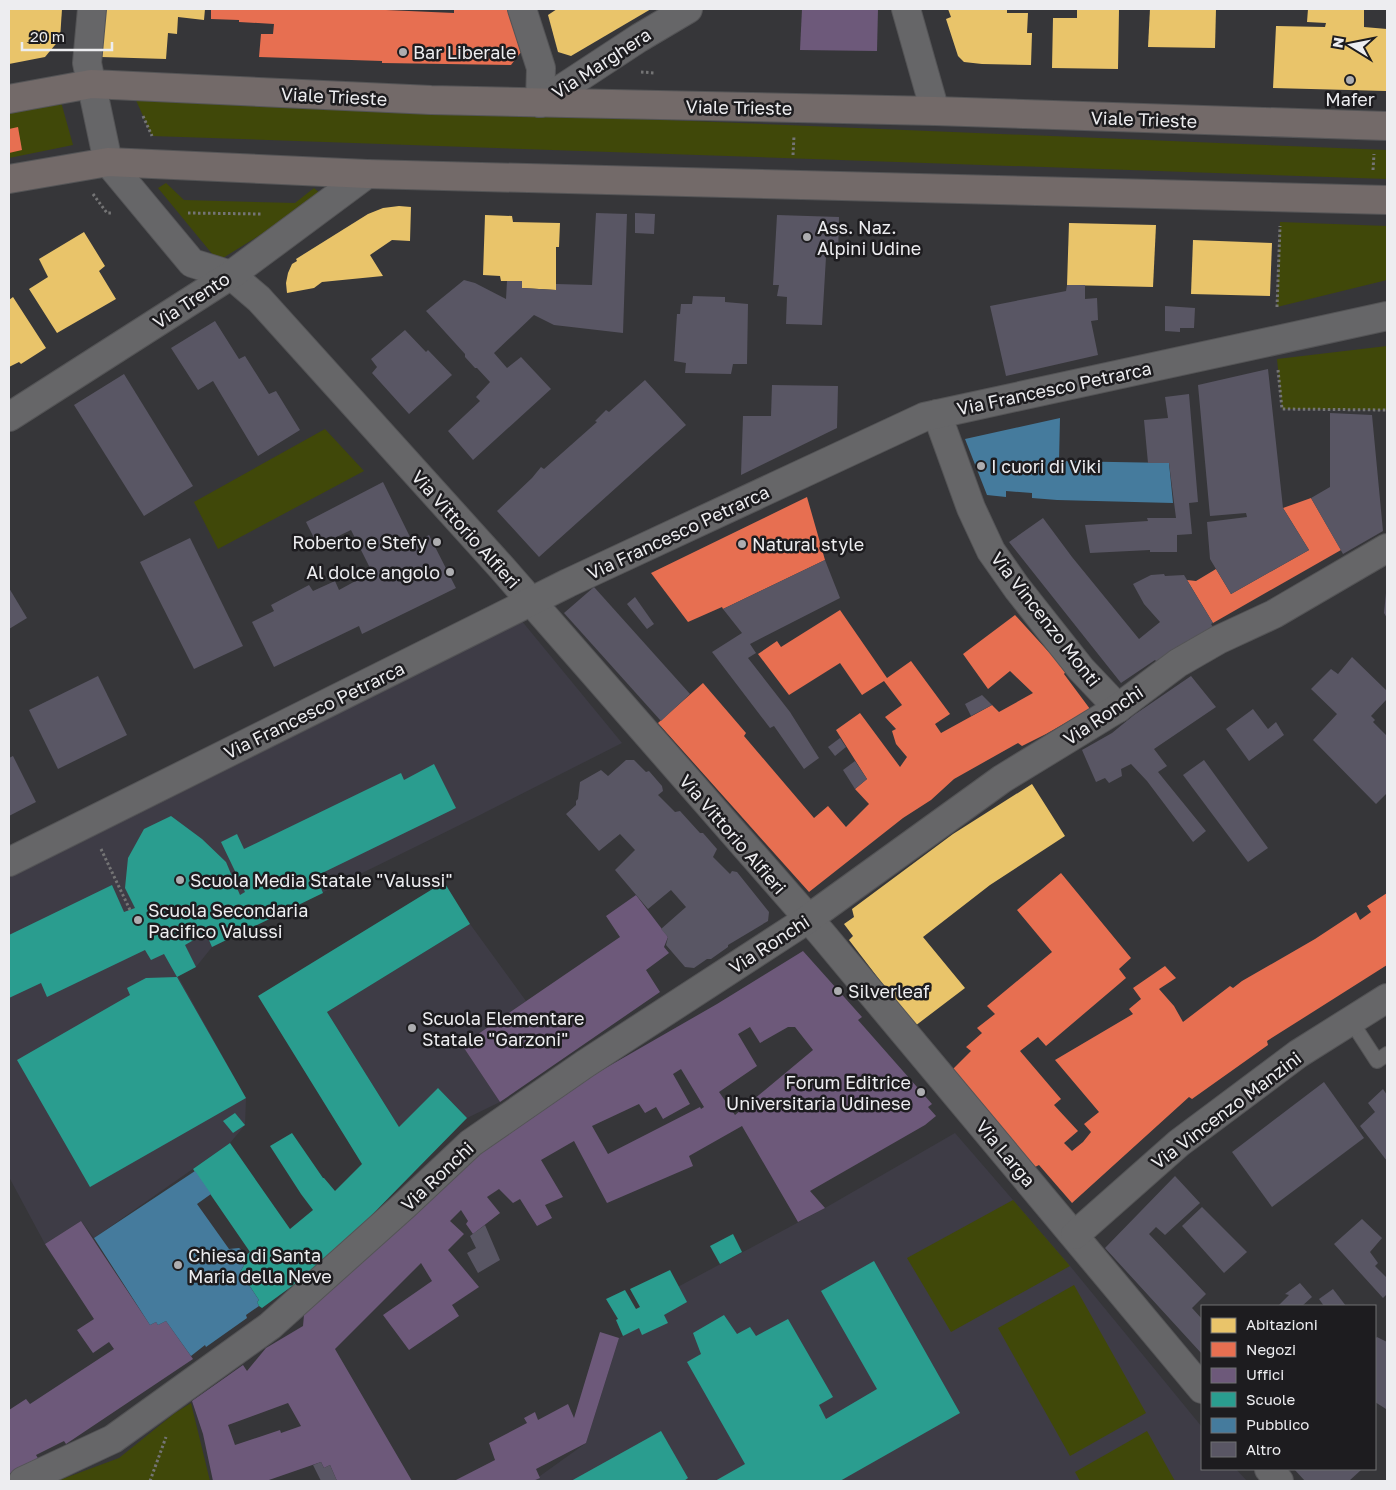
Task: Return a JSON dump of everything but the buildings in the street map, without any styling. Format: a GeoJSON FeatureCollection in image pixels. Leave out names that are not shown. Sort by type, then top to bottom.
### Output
{"type":"FeatureCollection","features":[{"type":"Feature","properties":{"kind":"main road","name":"Viale Trieste"},"geometry":{"type":"LineString","coordinates":[[9,99],[92,84],[421,100],[934,112],[1381,138]]}},
{"type":"Feature","properties":{"kind":"main road"},"geometry":{"type":"LineString","coordinates":[[9,179],[108,162],[368,174],[1380,189]]}},
{"type":"Feature","properties":{"kind":"street"},"geometry":{"type":"LineString","coordinates":[[92,9],[87,62],[108,162]]}},
{"type":"Feature","properties":{"kind":"street"},"geometry":{"type":"LineString","coordinates":[[522,9],[541,68],[540,102]]}},
{"type":"Feature","properties":{"kind":"street","name":"Via Marghera"},"geometry":{"type":"LineString","coordinates":[[540,102],[639,38],[688,9]]}},
{"type":"Feature","properties":{"kind":"street"},"geometry":{"type":"LineString","coordinates":[[906,9],[934,112]]}},
{"type":"Feature","properties":{"kind":"street","name":"Via Vittorio Alfieri"},"geometry":{"type":"LineString","coordinates":[[108,162],[192,263],[231,275],[259,300],[502,568],[808,919]]}},
{"type":"Feature","properties":{"kind":"street","name":"Via Trento"},"geometry":{"type":"LineString","coordinates":[[9,417],[231,275],[368,174]]}},
{"type":"Feature","properties":{"kind":"street","name":"Via Francesco Petrarca"},"geometry":{"type":"LineString","coordinates":[[9,862],[531,602],[924,417],[1387,316]]}},
{"type":"Feature","properties":{"kind":"street","name":"Via Vincenzo Monti"},"geometry":{"type":"LineString","coordinates":[[937,414],[964,491],[991,551],[1017,588],[1075,662],[1118,708]]}},
{"type":"Feature","properties":{"kind":"street","name":"Via Ronchi"},"geometry":{"type":"LineString","coordinates":[[23,1481],[113,1439],[270,1326],[406,1205],[471,1143],[585,1064],[808,919],[1002,779],[1118,708],[1178,663],[1218,640],[1274,614],[1387,548]]}},
{"type":"Feature","properties":{"kind":"street","name":"Via Larga"},"geometry":{"type":"LineString","coordinates":[[808,919],[1201,1387]]}},
{"type":"Feature","properties":{"kind":"street","name":"Via Vincenzo Manzini"},"geometry":{"type":"LineString","coordinates":[[1075,1235],[1179,1143],[1298,1054],[1387,998]]}},
{"type":"Feature","properties":{"kind":"street"},"geometry":{"type":"LineString","coordinates":[[1270,1470],[1280,1481]]}},
{"type":"Feature","properties":{"kind":"lane"},"geometry":{"type":"LineString","coordinates":[[1351,1021],[1377,1061],[1387,1054]]}},
{"type":"Feature","properties":{"kind":"path"},"geometry":{"type":"LineString","coordinates":[[793,158],[794,133]]}},
{"type":"Feature","properties":{"kind":"path"},"geometry":{"type":"LineString","coordinates":[[1380,189],[1381,138]]}},
{"type":"Feature","properties":{"kind":"path"},"geometry":{"type":"LineString","coordinates":[[179,213],[264,214]]}},
{"type":"Feature","properties":{"kind":"path"},"geometry":{"type":"LineString","coordinates":[[1277,307],[1280,222]]}},
{"type":"Feature","properties":{"kind":"path"},"geometry":{"type":"LineString","coordinates":[[1278,369],[1282,409],[1386,410]]}},
{"type":"Feature","properties":{"kind":"path"},"geometry":{"type":"LineString","coordinates":[[99,844],[130,910]]}},
{"type":"Feature","properties":{"kind":"shaded area","name":"Scuola Secondaria Pacifico Valussi"},"geometry":{"type":"Polygon","coordinates":[[[521,620],[622,743],[212,947],[196,967],[178,976],[246,1098],[245,1125],[230,1143],[94,1238],[81,1221],[45,1244],[9,1177],[9,873],[521,620]]]}},
{"type":"Feature","properties":{"kind":"shaded area","name":"Scuola Elementare Statale \"Garzoni\""},"geometry":{"type":"Polygon","coordinates":[[[470,924],[526,1001],[462,1045],[500,1102],[467,1118],[438,1088],[399,1127],[327,1012],[470,924]]]}},
{"type":"Feature","properties":{"kind":"shaded area"},"geometry":{"type":"Polygon","coordinates":[[[955,1133],[1070,1266],[1201,1426],[1201,1470],[1237,1470],[1247,1481],[533,1481],[586,1443],[619,1338],[623,1336],[616,1320],[825,1208],[955,1133]]]}},
{"type":"Feature","properties":{"kind":"green space"},"geometry":{"type":"Polygon","coordinates":[[[135,98],[1387,150],[1387,179],[152,136],[135,98]]]}},
{"type":"Feature","properties":{"kind":"green space"},"geometry":{"type":"Polygon","coordinates":[[[61,102],[73,145],[9,158],[9,113],[61,102]]]}},
{"type":"Feature","properties":{"kind":"green space"},"geometry":{"type":"Polygon","coordinates":[[[166,183],[184,200],[295,203],[314,188],[323,196],[218,261],[158,188],[166,183]]]}},
{"type":"Feature","properties":{"kind":"green space"},"geometry":{"type":"Polygon","coordinates":[[[1280,222],[1387,226],[1387,280],[1277,307],[1280,222]]]}},
{"type":"Feature","properties":{"kind":"green space"},"geometry":{"type":"Polygon","coordinates":[[[1387,346],[1386,410],[1282,409],[1277,359],[1387,346]]]}},
{"type":"Feature","properties":{"kind":"green space"},"geometry":{"type":"Polygon","coordinates":[[[325,429],[364,471],[218,549],[194,502],[325,429]]]}},
{"type":"Feature","properties":{"kind":"green space"},"geometry":{"type":"Polygon","coordinates":[[[1013,1200],[1070,1266],[951,1332],[907,1258],[1013,1200]]]}},
{"type":"Feature","properties":{"kind":"green space"},"geometry":{"type":"Polygon","coordinates":[[[1074,1285],[1146,1413],[1070,1456],[998,1328],[1074,1285]]]}},
{"type":"Feature","properties":{"kind":"green space"},"geometry":{"type":"Polygon","coordinates":[[[191,1403],[210,1481],[57,1481],[119,1458],[175,1413],[191,1403]]]}},
{"type":"Feature","properties":{"kind":"green space"},"geometry":{"type":"Polygon","coordinates":[[[1147,1431],[1175,1481],[1080,1481],[1075,1472],[1147,1431]]]}},
{"type":"Feature","properties":{"kind":"place","name":"Bar Liberale"},"geometry":{"type":"Point","coordinates":[403,52]}},
{"type":"Feature","properties":{"kind":"place","name":"Mafer"},"geometry":{"type":"Point","coordinates":[1350,80]}},
{"type":"Feature","properties":{"kind":"place","name":"Ass. Naz. Alpini Udine"},"geometry":{"type":"Point","coordinates":[807,237]}},
{"type":"Feature","properties":{"kind":"place","name":"I cuori di Viki"},"geometry":{"type":"Point","coordinates":[981,466]}},
{"type":"Feature","properties":{"kind":"place","name":"Roberto e Stefy"},"geometry":{"type":"Point","coordinates":[437,542]}},
{"type":"Feature","properties":{"kind":"place","name":"Natural style"},"geometry":{"type":"Point","coordinates":[742,544]}},
{"type":"Feature","properties":{"kind":"place","name":"Al dolce angolo"},"geometry":{"type":"Point","coordinates":[450,572]}},
{"type":"Feature","properties":{"kind":"place","name":"Scuola Media Statale \"Valussi\""},"geometry":{"type":"Point","coordinates":[180,880]}},
{"type":"Feature","properties":{"kind":"place","name":"Scuola Secondaria Pacifico Valussi"},"geometry":{"type":"Point","coordinates":[138,920]}},
{"type":"Feature","properties":{"kind":"place","name":"Silverleaf"},"geometry":{"type":"Point","coordinates":[838,991]}},
{"type":"Feature","properties":{"kind":"place","name":"Scuola Elementare Statale \"Garzoni\""},"geometry":{"type":"Point","coordinates":[412,1028]}},
{"type":"Feature","properties":{"kind":"place","name":"Forum Editrice Universitaria Udinese"},"geometry":{"type":"Point","coordinates":[921,1092]}},
{"type":"Feature","properties":{"kind":"place","name":"Chiesa di Santa Maria della Neve"},"geometry":{"type":"Point","coordinates":[178,1265]}}]}
